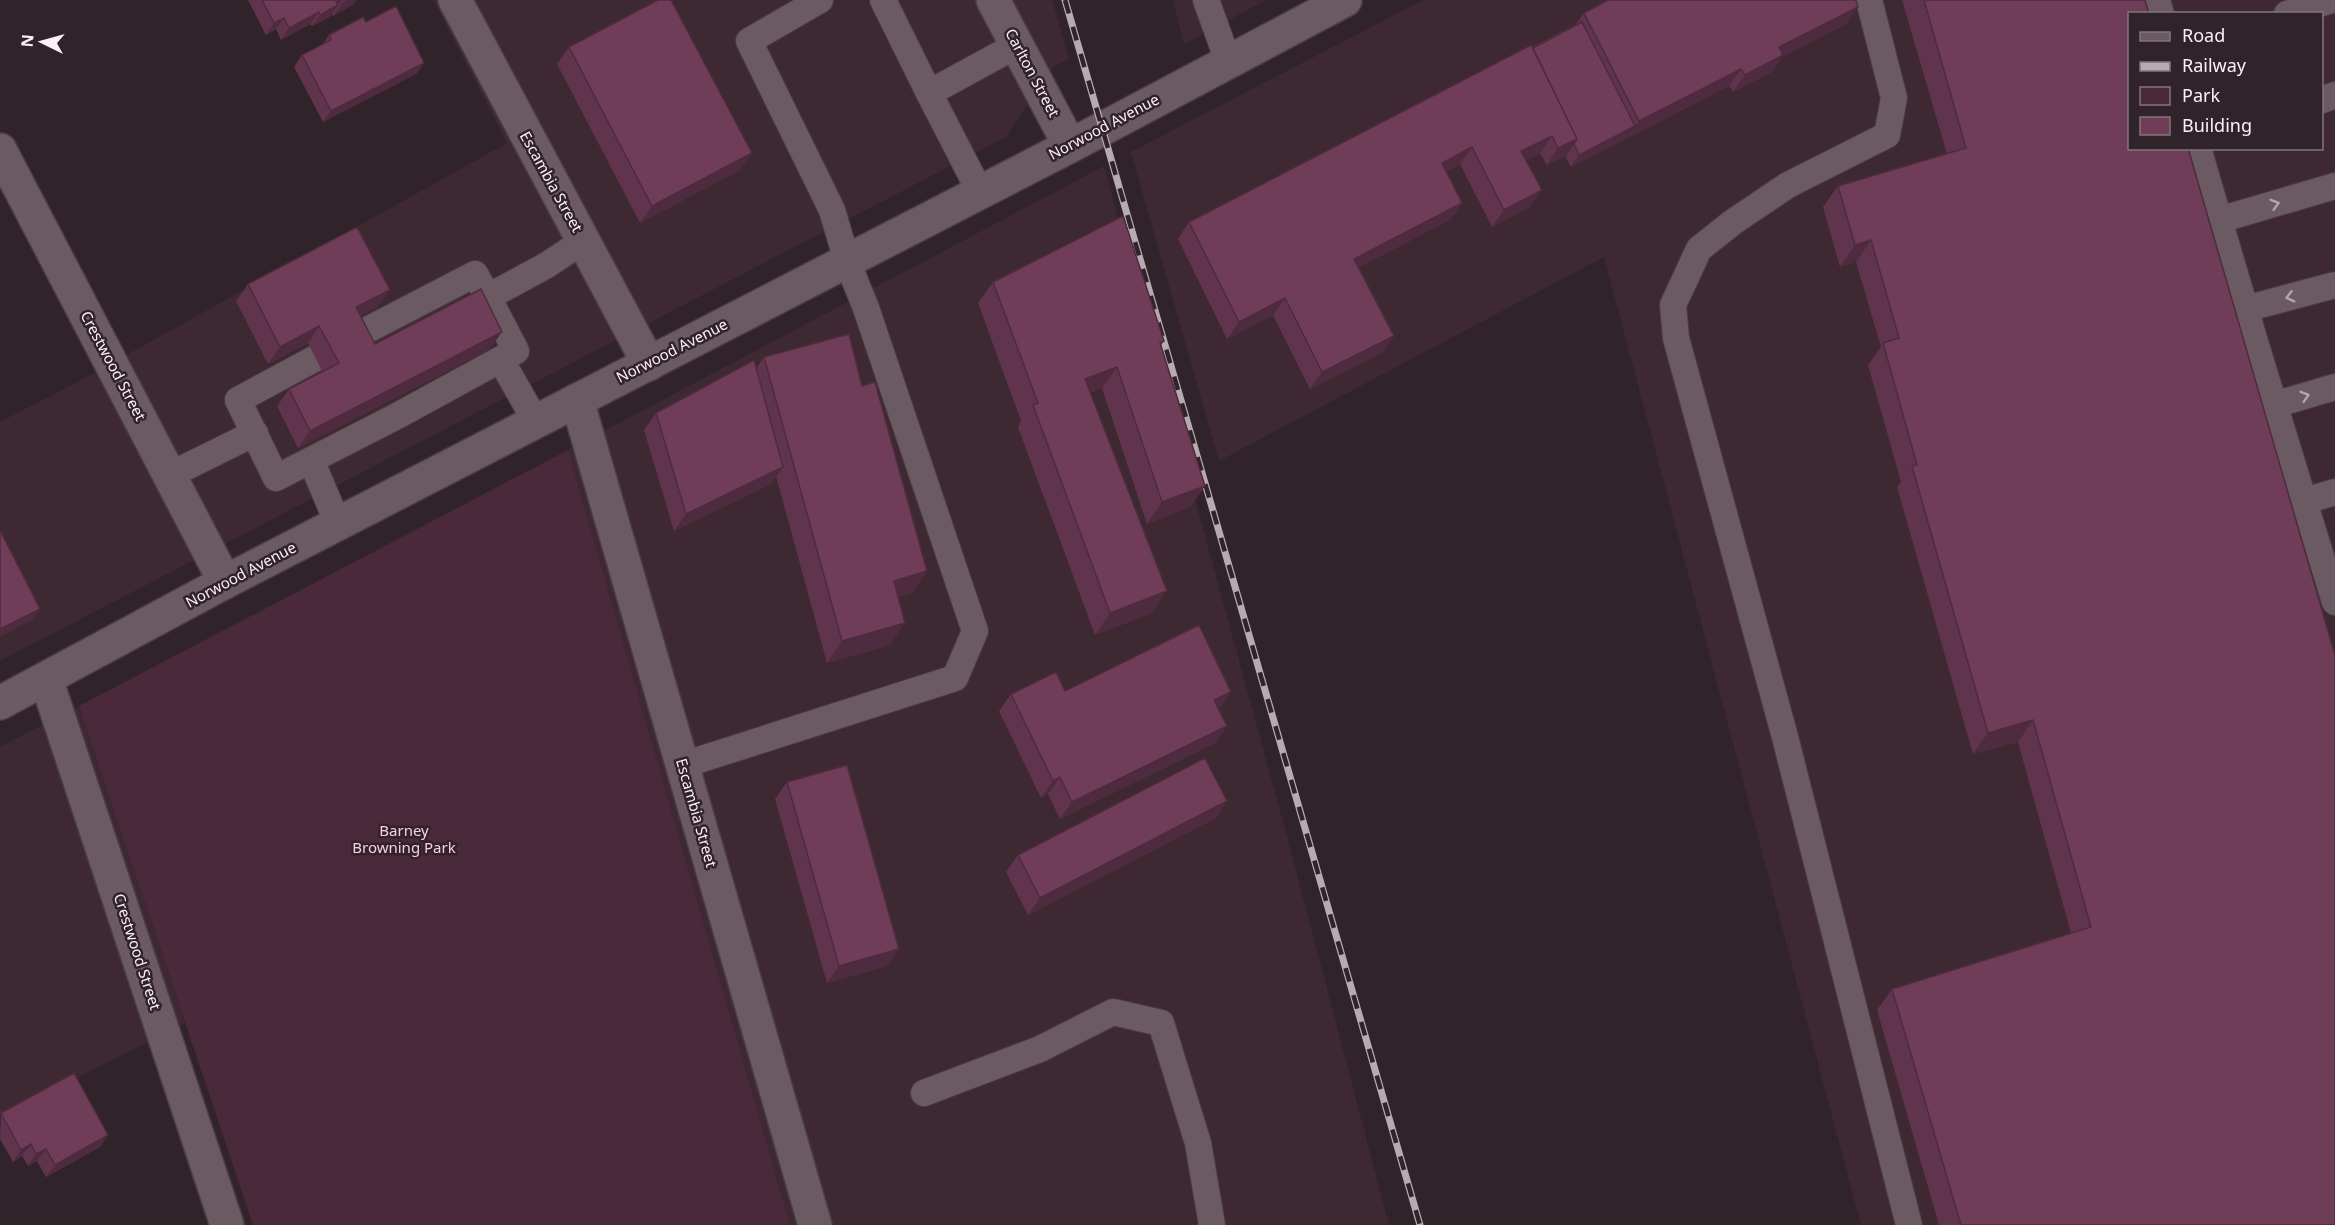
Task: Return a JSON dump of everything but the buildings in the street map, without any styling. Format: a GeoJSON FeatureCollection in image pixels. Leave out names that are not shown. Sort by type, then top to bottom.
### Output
{"type":"FeatureCollection","features":[{"type":"Feature","properties":{"kind":"street","name":"Escambia Street"},"geometry":{"type":"LineString","coordinates":[[455,0],[649,364]]}},
{"type":"Feature","properties":{"kind":"street","name":"Carlton Street"},"geometry":{"type":"LineString","coordinates":[[993,0],[1070,146]]}},
{"type":"Feature","properties":{"kind":"street","name":"Norwood Avenue"},"geometry":{"type":"LineString","coordinates":[[0,703],[225,582],[1070,146],[1345,0]]}},
{"type":"Feature","properties":{"kind":"street","name":"Crestwood Street"},"geometry":{"type":"LineString","coordinates":[[0,150],[225,582]]}},
{"type":"Feature","properties":{"kind":"street","name":"Escambia Street"},"geometry":{"type":"LineString","coordinates":[[577,400],[815,1225]]}},
{"type":"Feature","properties":{"kind":"street","name":"Crestwood Street"},"geometry":{"type":"LineString","coordinates":[[46,679],[227,1225]]}},
{"type":"Feature","properties":{"kind":"lane"},"geometry":{"type":"LineString","coordinates":[[683,765],[955,678],[975,631],[869,319],[847,261],[832,210],[750,41],[820,0]]}},
{"type":"Feature","properties":{"kind":"lane"},"geometry":{"type":"LineString","coordinates":[[883,0],[980,192]]}},
{"type":"Feature","properties":{"kind":"lane"},"geometry":{"type":"LineString","coordinates":[[1206,0],[1228,61]]}},
{"type":"Feature","properties":{"kind":"lane"},"geometry":{"type":"LineString","coordinates":[[1869,0],[1894,98],[1887,135],[1788,185],[1733,222],[1699,249],[1673,304],[1676,338],[1785,737],[1909,1225]]}},
{"type":"Feature","properties":{"kind":"lane"},"geometry":{"type":"LineString","coordinates":[[2293,12],[2331,0]]}},
{"type":"Feature","properties":{"kind":"lane"},"geometry":{"type":"LineString","coordinates":[[929,93],[1017,45]]}},
{"type":"Feature","properties":{"kind":"lane"},"geometry":{"type":"LineString","coordinates":[[2199,150],[2335,602]]}},
{"type":"Feature","properties":{"kind":"lane"},"geometry":{"type":"LineString","coordinates":[[2219,220],[2335,186]]}},
{"type":"Feature","properties":{"kind":"lane"},"geometry":{"type":"LineString","coordinates":[[488,297],[547,265],[583,241]]}},
{"type":"Feature","properties":{"kind":"lane"},"geometry":{"type":"LineString","coordinates":[[316,358],[297,381],[238,400],[276,478],[311,460],[334,439],[444,382],[501,360],[516,351],[475,274],[412,322],[355,336],[368,358]]}},
{"type":"Feature","properties":{"kind":"lane"},"geometry":{"type":"LineString","coordinates":[[2245,309],[2335,285]]}},
{"type":"Feature","properties":{"kind":"lane"},"geometry":{"type":"LineString","coordinates":[[501,360],[536,422]]}},
{"type":"Feature","properties":{"kind":"lane"},"geometry":{"type":"LineString","coordinates":[[2274,405],[2335,387]]}},
{"type":"Feature","properties":{"kind":"lane"},"geometry":{"type":"LineString","coordinates":[[170,475],[255,433]]}},
{"type":"Feature","properties":{"kind":"lane"},"geometry":{"type":"LineString","coordinates":[[311,460],[338,524]]}},
{"type":"Feature","properties":{"kind":"lane"},"geometry":{"type":"LineString","coordinates":[[2305,501],[2335,492]]}},
{"type":"Feature","properties":{"kind":"lane"},"geometry":{"type":"LineString","coordinates":[[924,1092],[1040,1049],[1113,1012],[1161,1023],[1198,1143],[1212,1225]]}},
{"type":"Feature","properties":{"kind":"shaded area"},"geometry":{"type":"Polygon","coordinates":[[[433,0],[1052,0],[1069,59],[1053,67],[1006,137],[0,661],[0,422],[89,376],[507,143],[433,0]]]}},
{"type":"Feature","properties":{"kind":"shaded area"},"geometry":{"type":"Polygon","coordinates":[[[1173,0],[1266,0],[1184,44],[1173,0]]]}},
{"type":"Feature","properties":{"kind":"shaded area"},"geometry":{"type":"Polygon","coordinates":[[[1423,0],[2335,0],[2335,1225],[1861,1225],[1604,257],[1219,461],[1131,152],[1423,0]]]}},
{"type":"Feature","properties":{"kind":"shaded area"},"geometry":{"type":"Polygon","coordinates":[[[1104,166],[1288,840],[1389,1225],[790,1225],[568,450],[1104,166]]]}},
{"type":"Feature","properties":{"kind":"shaded area"},"geometry":{"type":"Polygon","coordinates":[[[79,706],[185,1023],[0,1117],[0,747],[79,706]]]}},
{"type":"Feature","properties":{"kind":"green space","name":"Barney Browning Park"},"geometry":{"type":"Polygon","coordinates":[[[568,450],[790,1225],[253,1225],[79,706],[568,450]]]}},
{"type":"Feature","properties":{"kind":"railway"},"geometry":{"type":"LineString","coordinates":[[1065,0],[1420,1225]]}}]}
